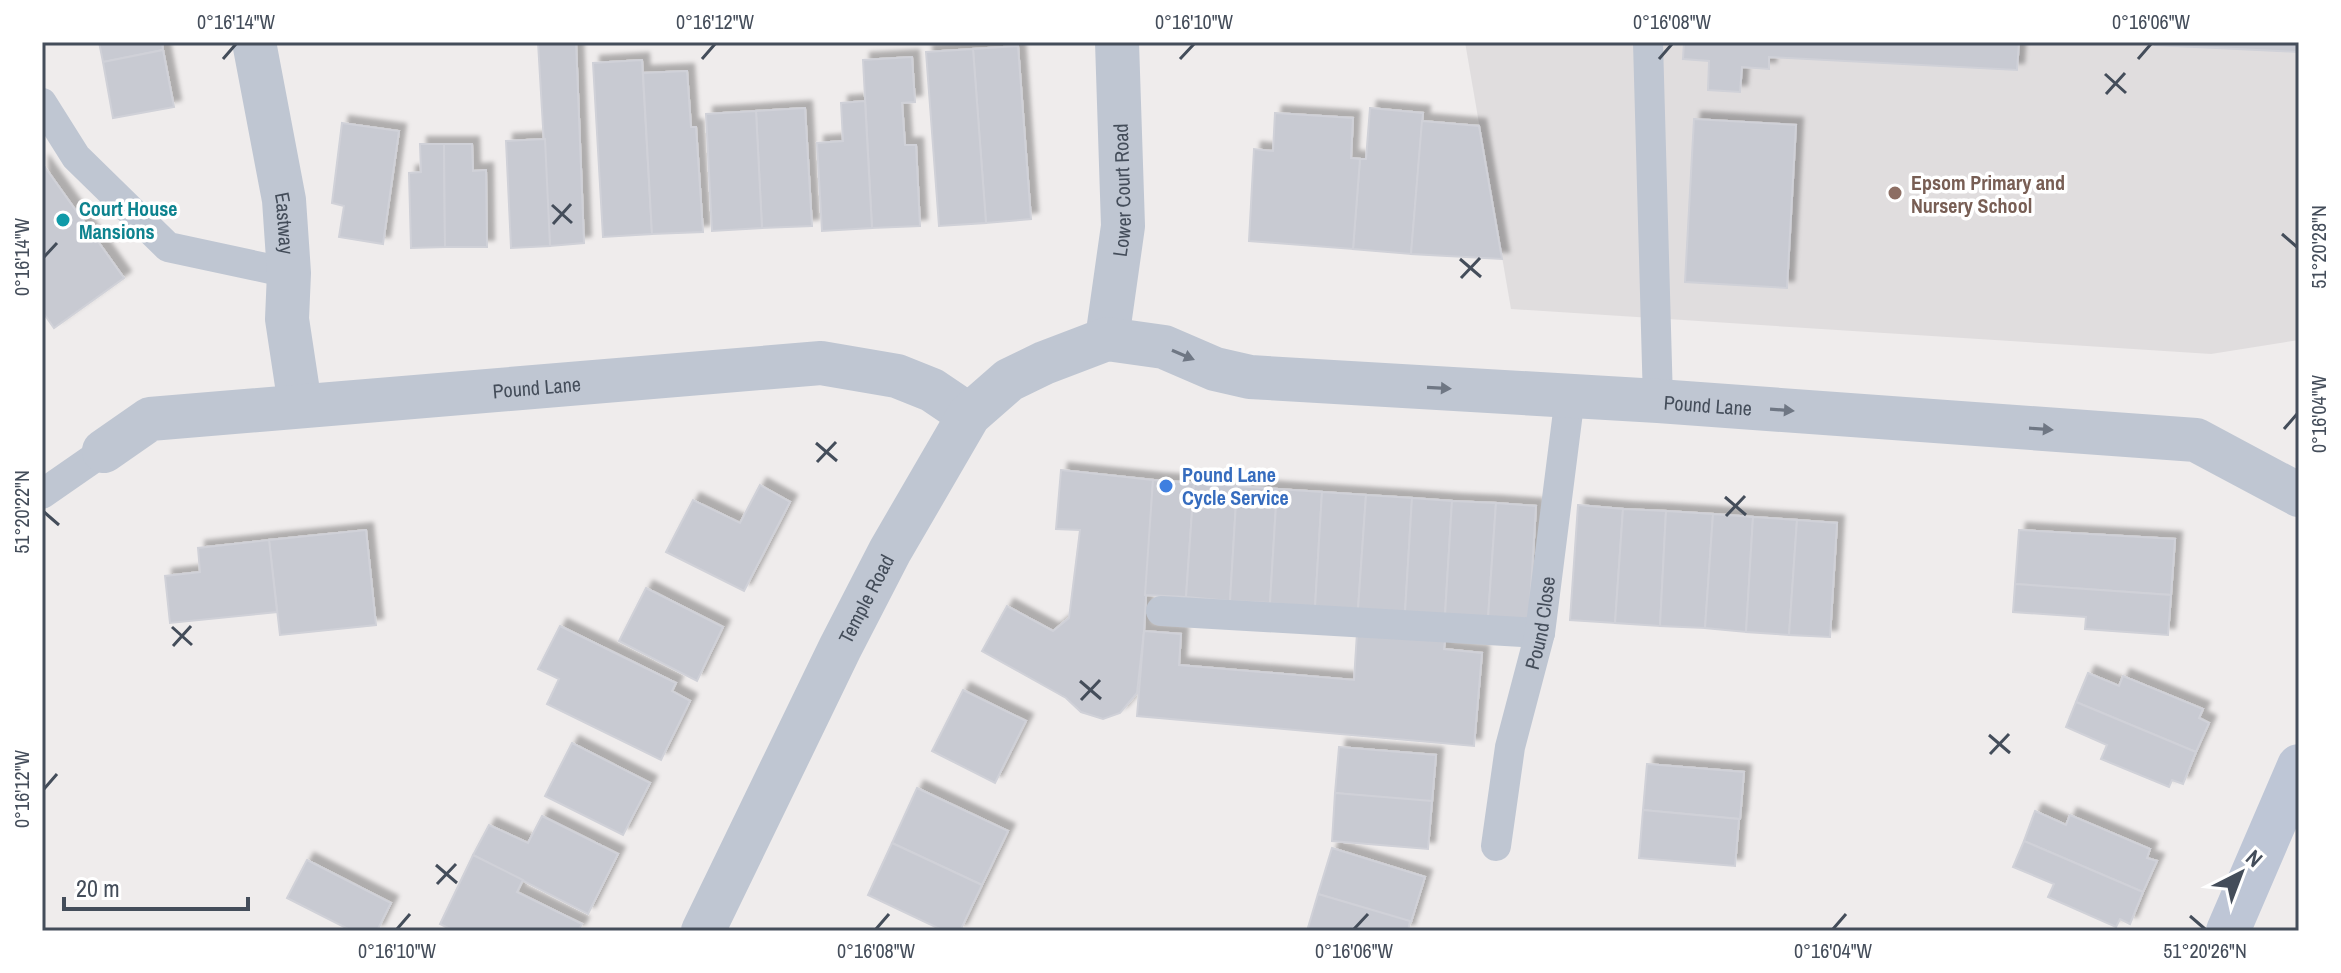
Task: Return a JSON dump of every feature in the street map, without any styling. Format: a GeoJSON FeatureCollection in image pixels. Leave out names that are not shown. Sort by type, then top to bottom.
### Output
{"type":"FeatureCollection","features":[{"type":"Feature","properties":{"kind":"main road"},"geometry":{"type":"LineString","coordinates":[[2228,931],[2299,766]]}},
{"type":"Feature","properties":{"kind":"street","name":"Eastway"},"geometry":{"type":"LineString","coordinates":[[254,42],[284,200],[289,273],[287,319],[300,405]]}},
{"type":"Feature","properties":{"kind":"street","name":"Lower Court Road"},"geometry":{"type":"LineString","coordinates":[[1107,339],[1123,226],[1117,42]]}},
{"type":"Feature","properties":{"kind":"street","name":"Pound Lane"},"geometry":{"type":"LineString","coordinates":[[1107,339],[1164,347],[1215,369],[1250,377],[1658,401],[2196,440],[2299,495]]}},
{"type":"Feature","properties":{"kind":"street","name":"Temple Road"},"geometry":{"type":"LineString","coordinates":[[703,931],[890,551],[969,415],[1009,380],[1107,339]]}},
{"type":"Feature","properties":{"kind":"street","name":"Pound Lane"},"geometry":{"type":"LineString","coordinates":[[104,451],[150,419],[821,363],[897,376],[932,390],[969,415]]}},
{"type":"Feature","properties":{"kind":"lane"},"geometry":{"type":"LineString","coordinates":[[1648,42],[1658,401]]}},
{"type":"Feature","properties":{"kind":"lane"},"geometry":{"type":"LineString","coordinates":[[42,103],[76,157],[168,247],[289,273]]}},
{"type":"Feature","properties":{"kind":"lane","name":"Pound Close"},"geometry":{"type":"LineString","coordinates":[[1496,846],[1510,747],[1540,633],[1570,396]]}},
{"type":"Feature","properties":{"kind":"lane"},"geometry":{"type":"LineString","coordinates":[[42,494],[104,451]]}},
{"type":"Feature","properties":{"kind":"lane"},"geometry":{"type":"LineString","coordinates":[[1161,611],[1540,633]]}},
{"type":"Feature","properties":{"kind":"shaded area","name":"Epsom Primary and Nursery School"},"geometry":{"type":"Polygon","coordinates":[[[1465,42],[2299,42],[2299,340],[2211,354],[1511,309],[1465,42]]]}},
{"type":"Feature","properties":{"kind":"building"},"geometry":{"type":"Polygon","coordinates":[[[99,42],[162,42],[163,50],[103,62],[99,42]]]}},
{"type":"Feature","properties":{"kind":"building"},"geometry":{"type":"Polygon","coordinates":[[[538,42],[576,42],[584,243],[550,246],[538,42]]]}},
{"type":"Feature","properties":{"kind":"building"},"geometry":{"type":"Polygon","coordinates":[[[1684,42],[2019,42],[2017,70],[1769,57],[1769,69],[1742,67],[1740,92],[1708,90],[1709,61],[1683,59],[1684,42]]]}},
{"type":"Feature","properties":{"kind":"building"},"geometry":{"type":"Polygon","coordinates":[[[2155,42],[2299,42],[2299,52],[2155,45],[2155,42]]]}},
{"type":"Feature","properties":{"kind":"building"},"geometry":{"type":"Polygon","coordinates":[[[1018,46],[1031,219],[986,223],[973,49],[1018,46]]]}},
{"type":"Feature","properties":{"kind":"building"},"geometry":{"type":"Polygon","coordinates":[[[973,49],[986,223],[939,226],[926,52],[973,49]]]}},
{"type":"Feature","properties":{"kind":"building"},"geometry":{"type":"Polygon","coordinates":[[[163,50],[174,107],[113,118],[103,62],[163,50]]]}},
{"type":"Feature","properties":{"kind":"building"},"geometry":{"type":"Polygon","coordinates":[[[912,57],[915,102],[902,103],[905,145],[916,145],[920,226],[872,228],[863,60],[912,57]]]}},
{"type":"Feature","properties":{"kind":"building"},"geometry":{"type":"Polygon","coordinates":[[[642,60],[652,234],[603,237],[593,63],[642,60]]]}},
{"type":"Feature","properties":{"kind":"building"},"geometry":{"type":"Polygon","coordinates":[[[687,71],[691,127],[696,127],[703,232],[652,234],[643,73],[687,71]]]}},
{"type":"Feature","properties":{"kind":"building"},"geometry":{"type":"Polygon","coordinates":[[[865,101],[872,228],[822,231],[817,143],[843,141],[841,103],[865,101]]]}},
{"type":"Feature","properties":{"kind":"building"},"geometry":{"type":"Polygon","coordinates":[[[805,108],[812,226],[762,228],[756,111],[805,108]]]}},
{"type":"Feature","properties":{"kind":"building"},"geometry":{"type":"Polygon","coordinates":[[[1370,108],[1423,113],[1411,254],[1353,249],[1360,159],[1366,159],[1370,108]]]}},
{"type":"Feature","properties":{"kind":"building"},"geometry":{"type":"Polygon","coordinates":[[[756,111],[762,228],[712,231],[706,114],[756,111]]]}},
{"type":"Feature","properties":{"kind":"building"},"geometry":{"type":"Polygon","coordinates":[[[1275,113],[1353,118],[1351,158],[1360,159],[1353,249],[1249,241],[1254,149],[1273,151],[1275,113]]]}},
{"type":"Feature","properties":{"kind":"building"},"geometry":{"type":"Polygon","coordinates":[[[1694,119],[1796,125],[1787,288],[1685,282],[1694,119]]]}},
{"type":"Feature","properties":{"kind":"building"},"geometry":{"type":"Polygon","coordinates":[[[1422,121],[1479,126],[1502,259],[1411,254],[1422,121]]]}},
{"type":"Feature","properties":{"kind":"building"},"geometry":{"type":"Polygon","coordinates":[[[342,123],[399,131],[383,244],[339,237],[344,206],[332,203],[342,123]]]}},
{"type":"Feature","properties":{"kind":"building"},"geometry":{"type":"Polygon","coordinates":[[[545,139],[550,246],[511,248],[506,141],[545,139]]]}},
{"type":"Feature","properties":{"kind":"building"},"geometry":{"type":"Polygon","coordinates":[[[420,144],[444,144],[445,247],[411,248],[409,173],[421,172],[420,144]]]}},
{"type":"Feature","properties":{"kind":"building"},"geometry":{"type":"Polygon","coordinates":[[[444,144],[472,144],[473,171],[486,170],[487,247],[445,247],[444,144]]]}},
{"type":"Feature","properties":{"kind":"building","name":"Court House Mansions"},"geometry":{"type":"Polygon","coordinates":[[[42,163],[124,278],[54,328],[42,311],[42,163]]]}},
{"type":"Feature","properties":{"kind":"building"},"geometry":{"type":"Polygon","coordinates":[[[1061,470],[1153,480],[1137,693],[1120,713],[1103,719],[1081,712],[1066,698],[982,651],[1007,606],[1053,631],[1069,618],[1080,530],[1056,529],[1061,470]]]}},
{"type":"Feature","properties":{"kind":"building"},"geometry":{"type":"Polygon","coordinates":[[[1153,480],[1194,483],[1186,597],[1145,595],[1153,480]]]}},
{"type":"Feature","properties":{"kind":"building"},"geometry":{"type":"Polygon","coordinates":[[[1194,483],[1237,486],[1230,601],[1186,597],[1194,483]]]}},
{"type":"Feature","properties":{"kind":"building"},"geometry":{"type":"Polygon","coordinates":[[[760,485],[790,502],[744,591],[666,552],[693,500],[740,523],[760,485]]]}},
{"type":"Feature","properties":{"kind":"building"},"geometry":{"type":"Polygon","coordinates":[[[1237,486],[1277,489],[1270,603],[1230,601],[1237,486]]]}},
{"type":"Feature","properties":{"kind":"building"},"geometry":{"type":"Polygon","coordinates":[[[1277,489],[1322,492],[1315,607],[1270,603],[1277,489]]]}},
{"type":"Feature","properties":{"kind":"building"},"geometry":{"type":"Polygon","coordinates":[[[1322,492],[1366,495],[1358,609],[1315,607],[1322,492]]]}},
{"type":"Feature","properties":{"kind":"building"},"geometry":{"type":"Polygon","coordinates":[[[1366,495],[1412,498],[1405,612],[1358,609],[1366,495]]]}},
{"type":"Feature","properties":{"kind":"building"},"geometry":{"type":"Polygon","coordinates":[[[1412,498],[1452,501],[1445,615],[1405,612],[1412,498]]]}},
{"type":"Feature","properties":{"kind":"building"},"geometry":{"type":"Polygon","coordinates":[[[1452,501],[1496,503],[1488,618],[1445,615],[1452,501]]]}},
{"type":"Feature","properties":{"kind":"building"},"geometry":{"type":"Polygon","coordinates":[[[1496,503],[1536,506],[1529,621],[1488,618],[1496,503]]]}},
{"type":"Feature","properties":{"kind":"building"},"geometry":{"type":"Polygon","coordinates":[[[1578,505],[1623,509],[1615,623],[1570,620],[1578,505]]]}},
{"type":"Feature","properties":{"kind":"building"},"geometry":{"type":"Polygon","coordinates":[[[1623,509],[1666,511],[1660,626],[1615,623],[1623,509]]]}},
{"type":"Feature","properties":{"kind":"building"},"geometry":{"type":"Polygon","coordinates":[[[1666,511],[1713,514],[1705,628],[1660,626],[1666,511]]]}},
{"type":"Feature","properties":{"kind":"building"},"geometry":{"type":"Polygon","coordinates":[[[1713,514],[1753,517],[1746,632],[1705,628],[1713,514]]]}},
{"type":"Feature","properties":{"kind":"building"},"geometry":{"type":"Polygon","coordinates":[[[1753,517],[1797,520],[1789,635],[1746,632],[1753,517]]]}},
{"type":"Feature","properties":{"kind":"building"},"geometry":{"type":"Polygon","coordinates":[[[1797,520],[1837,523],[1830,637],[1789,635],[1797,520]]]}},
{"type":"Feature","properties":{"kind":"building"},"geometry":{"type":"Polygon","coordinates":[[[366,530],[376,625],[280,635],[269,540],[366,530]]]}},
{"type":"Feature","properties":{"kind":"building"},"geometry":{"type":"Polygon","coordinates":[[[2019,530],[2175,539],[2171,595],[2015,584],[2019,530]]]}},
{"type":"Feature","properties":{"kind":"building"},"geometry":{"type":"Polygon","coordinates":[[[269,540],[277,612],[170,623],[165,576],[200,572],[198,548],[269,540]]]}},
{"type":"Feature","properties":{"kind":"building"},"geometry":{"type":"Polygon","coordinates":[[[2015,584],[2171,595],[2168,635],[2085,629],[2086,617],[2013,612],[2015,584]]]}},
{"type":"Feature","properties":{"kind":"building"},"geometry":{"type":"Polygon","coordinates":[[[646,588],[723,627],[697,681],[619,641],[646,588]]]}},
{"type":"Feature","properties":{"kind":"building"},"geometry":{"type":"Polygon","coordinates":[[[560,626],[676,683],[672,691],[690,701],[661,760],[547,704],[559,679],[538,669],[560,626]]]}},
{"type":"Feature","properties":{"kind":"building"},"geometry":{"type":"Polygon","coordinates":[[[1144,631],[1181,634],[1179,665],[1354,680],[1357,633],[1445,640],[1444,649],[1482,653],[1474,746],[1137,716],[1144,631]]]}},
{"type":"Feature","properties":{"kind":"building"},"geometry":{"type":"Polygon","coordinates":[[[2088,673],[2119,686],[2123,676],[2203,709],[2199,718],[2209,723],[2196,752],[2076,702],[2088,673]]]}},
{"type":"Feature","properties":{"kind":"building"},"geometry":{"type":"Polygon","coordinates":[[[963,690],[1026,721],[995,783],[932,751],[963,690]]]}},
{"type":"Feature","properties":{"kind":"building"},"geometry":{"type":"Polygon","coordinates":[[[2076,702],[2196,752],[2183,784],[2172,780],[2169,787],[2101,759],[2107,745],[2066,727],[2076,702]]]}},
{"type":"Feature","properties":{"kind":"building"},"geometry":{"type":"Polygon","coordinates":[[[572,743],[650,783],[623,835],[545,796],[572,743]]]}},
{"type":"Feature","properties":{"kind":"building"},"geometry":{"type":"Polygon","coordinates":[[[1339,747],[1436,755],[1432,802],[1335,793],[1339,747]]]}},
{"type":"Feature","properties":{"kind":"building"},"geometry":{"type":"Polygon","coordinates":[[[1647,764],[1744,772],[1740,819],[1643,810],[1647,764]]]}},
{"type":"Feature","properties":{"kind":"building"},"geometry":{"type":"Polygon","coordinates":[[[917,788],[1008,831],[982,885],[892,843],[917,788]]]}},
{"type":"Feature","properties":{"kind":"building"},"geometry":{"type":"Polygon","coordinates":[[[1335,793],[1432,801],[1428,849],[1332,841],[1335,793]]]}},
{"type":"Feature","properties":{"kind":"building"},"geometry":{"type":"Polygon","coordinates":[[[1643,810],[1739,819],[1735,866],[1639,858],[1643,810]]]}},
{"type":"Feature","properties":{"kind":"building"},"geometry":{"type":"Polygon","coordinates":[[[2035,811],[2066,825],[2070,815],[2150,849],[2147,858],[2157,861],[2143,892],[2024,841],[2035,811]]]}},
{"type":"Feature","properties":{"kind":"building"},"geometry":{"type":"Polygon","coordinates":[[[542,816],[618,854],[588,914],[473,855],[489,825],[528,843],[542,816]]]}},
{"type":"Feature","properties":{"kind":"building"},"geometry":{"type":"Polygon","coordinates":[[[2024,841],[2143,892],[2130,924],[2120,919],[2116,927],[2048,897],[2054,884],[2013,867],[2024,841]]]}},
{"type":"Feature","properties":{"kind":"building"},"geometry":{"type":"Polygon","coordinates":[[[892,843],[982,885],[960,931],[944,931],[868,895],[892,843]]]}},
{"type":"Feature","properties":{"kind":"building"},"geometry":{"type":"Polygon","coordinates":[[[1332,848],[1425,877],[1411,922],[1318,894],[1332,848]]]}},
{"type":"Feature","properties":{"kind":"building"},"geometry":{"type":"Polygon","coordinates":[[[473,855],[523,880],[517,892],[582,924],[578,931],[454,931],[440,924],[473,855]]]}},
{"type":"Feature","properties":{"kind":"building"},"geometry":{"type":"Polygon","coordinates":[[[307,860],[391,903],[377,931],[352,931],[287,898],[307,860]]]}},
{"type":"Feature","properties":{"kind":"building"},"geometry":{"type":"Polygon","coordinates":[[[1318,894],[1410,921],[1408,931],[1307,931],[1318,894]]]}},
{"type":"Feature","properties":{"kind":"place","name":"Epsom Primary and Nursery School"},"geometry":{"type":"Point","coordinates":[1895,193]}},
{"type":"Feature","properties":{"kind":"place","name":"Court House Mansions"},"geometry":{"type":"Point","coordinates":[63,220]}},
{"type":"Feature","properties":{"kind":"place","name":"Pound Lane Cycle Service"},"geometry":{"type":"Point","coordinates":[1166,486]}}]}
